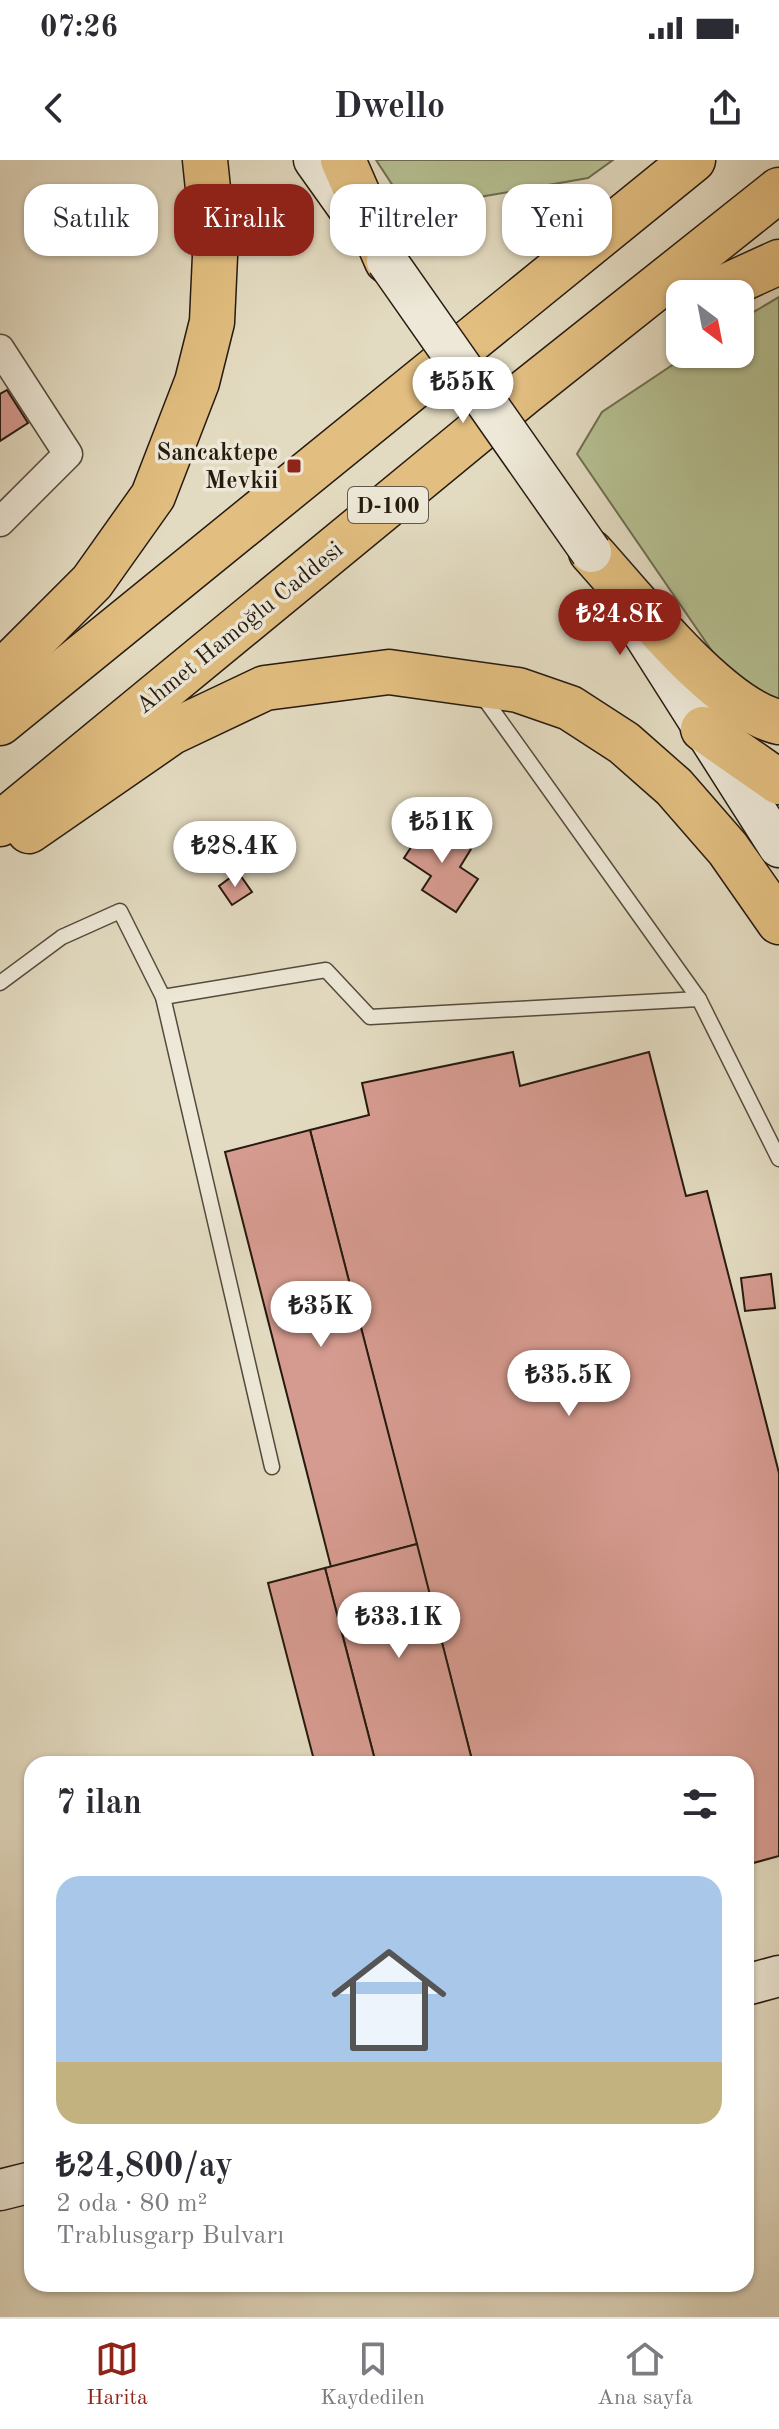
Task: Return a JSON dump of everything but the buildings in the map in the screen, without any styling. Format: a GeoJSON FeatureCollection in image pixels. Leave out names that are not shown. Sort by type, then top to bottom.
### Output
{"type":"FeatureCollection","features":[{"type":"Feature","properties":{"kind":"highway"},"geometry":{"type":"LineString","coordinates":[[0,674],[92,582],[153,496],[197,382],[212,322],[215,256],[205,160]]}},
{"type":"Feature","properties":{"kind":"highway"},"geometry":{"type":"LineString","coordinates":[[343,160],[387,261]]}},
{"type":"Feature","properties":{"kind":"highway"},"geometry":{"type":"LineString","coordinates":[[483,327],[605,202],[655,160]]}},
{"type":"Feature","properties":{"kind":"highway"},"geometry":{"type":"LineString","coordinates":[[0,723],[483,327],[693,160]]}},
{"type":"Feature","properties":{"kind":"highway","name":"Ahmet Hamoğlu Caddesi"},"geometry":{"type":"LineString","coordinates":[[0,824],[525,392],[779,190]]}},
{"type":"Feature","properties":{"kind":"highway"},"geometry":{"type":"LineString","coordinates":[[740,280],[779,262]]}},
{"type":"Feature","properties":{"kind":"highway"},"geometry":{"type":"LineString","coordinates":[[525,392],[666,317]]}},
{"type":"Feature","properties":{"kind":"highway"},"geometry":{"type":"LineString","coordinates":[[591,552],[710,680],[764,719],[779,722]]}},
{"type":"Feature","properties":{"kind":"highway"},"geometry":{"type":"LineString","coordinates":[[0,850],[172,732],[265,688],[389,672],[518,690],[570,708],[624,743],[674,787],[728,849],[779,922]]}},
{"type":"Feature","properties":{"kind":"highway"},"geometry":{"type":"LineString","coordinates":[[703,729],[779,782]]}},
{"type":"Feature","properties":{"kind":"main road"},"geometry":{"type":"LineString","coordinates":[[314,160],[591,552],[779,847]]}},
{"type":"Feature","properties":{"kind":"main road"},"geometry":{"type":"LineString","coordinates":[[703,729],[779,885]]}},
{"type":"Feature","properties":{"kind":"main road"},"geometry":{"type":"LineString","coordinates":[[754,1983],[779,1976]]}},
{"type":"Feature","properties":{"kind":"main road"},"geometry":{"type":"LineString","coordinates":[[0,2190],[24,2184]]}},
{"type":"Feature","properties":{"kind":"street"},"geometry":{"type":"LineString","coordinates":[[0,349],[68,454],[0,522]]}},
{"type":"Feature","properties":{"kind":"lane"},"geometry":{"type":"LineString","coordinates":[[474,684],[699,999],[779,1159]]}},
{"type":"Feature","properties":{"kind":"lane"},"geometry":{"type":"LineString","coordinates":[[0,983],[62,937],[120,911],[163,997],[272,1467]]}},
{"type":"Feature","properties":{"kind":"lane"},"geometry":{"type":"LineString","coordinates":[[163,997],[326,970],[370,1017],[699,999]]}},
{"type":"Feature","properties":{"kind":"green space"},"geometry":{"type":"Polygon","coordinates":[[[376,160],[613,160],[588,178],[554,184],[502,184],[502,193],[486,196],[486,184],[392,184],[376,160]]]}},
{"type":"Feature","properties":{"kind":"green space"},"geometry":{"type":"Polygon","coordinates":[[[779,297],[779,705],[723,667],[577,454],[602,412],[668,368],[754,368],[754,312],[779,297]]]}},
{"type":"Feature","properties":{"kind":"place","name":"Sancaktepe Mevkii"},"geometry":{"type":"Point","coordinates":[294,466]}}]}
